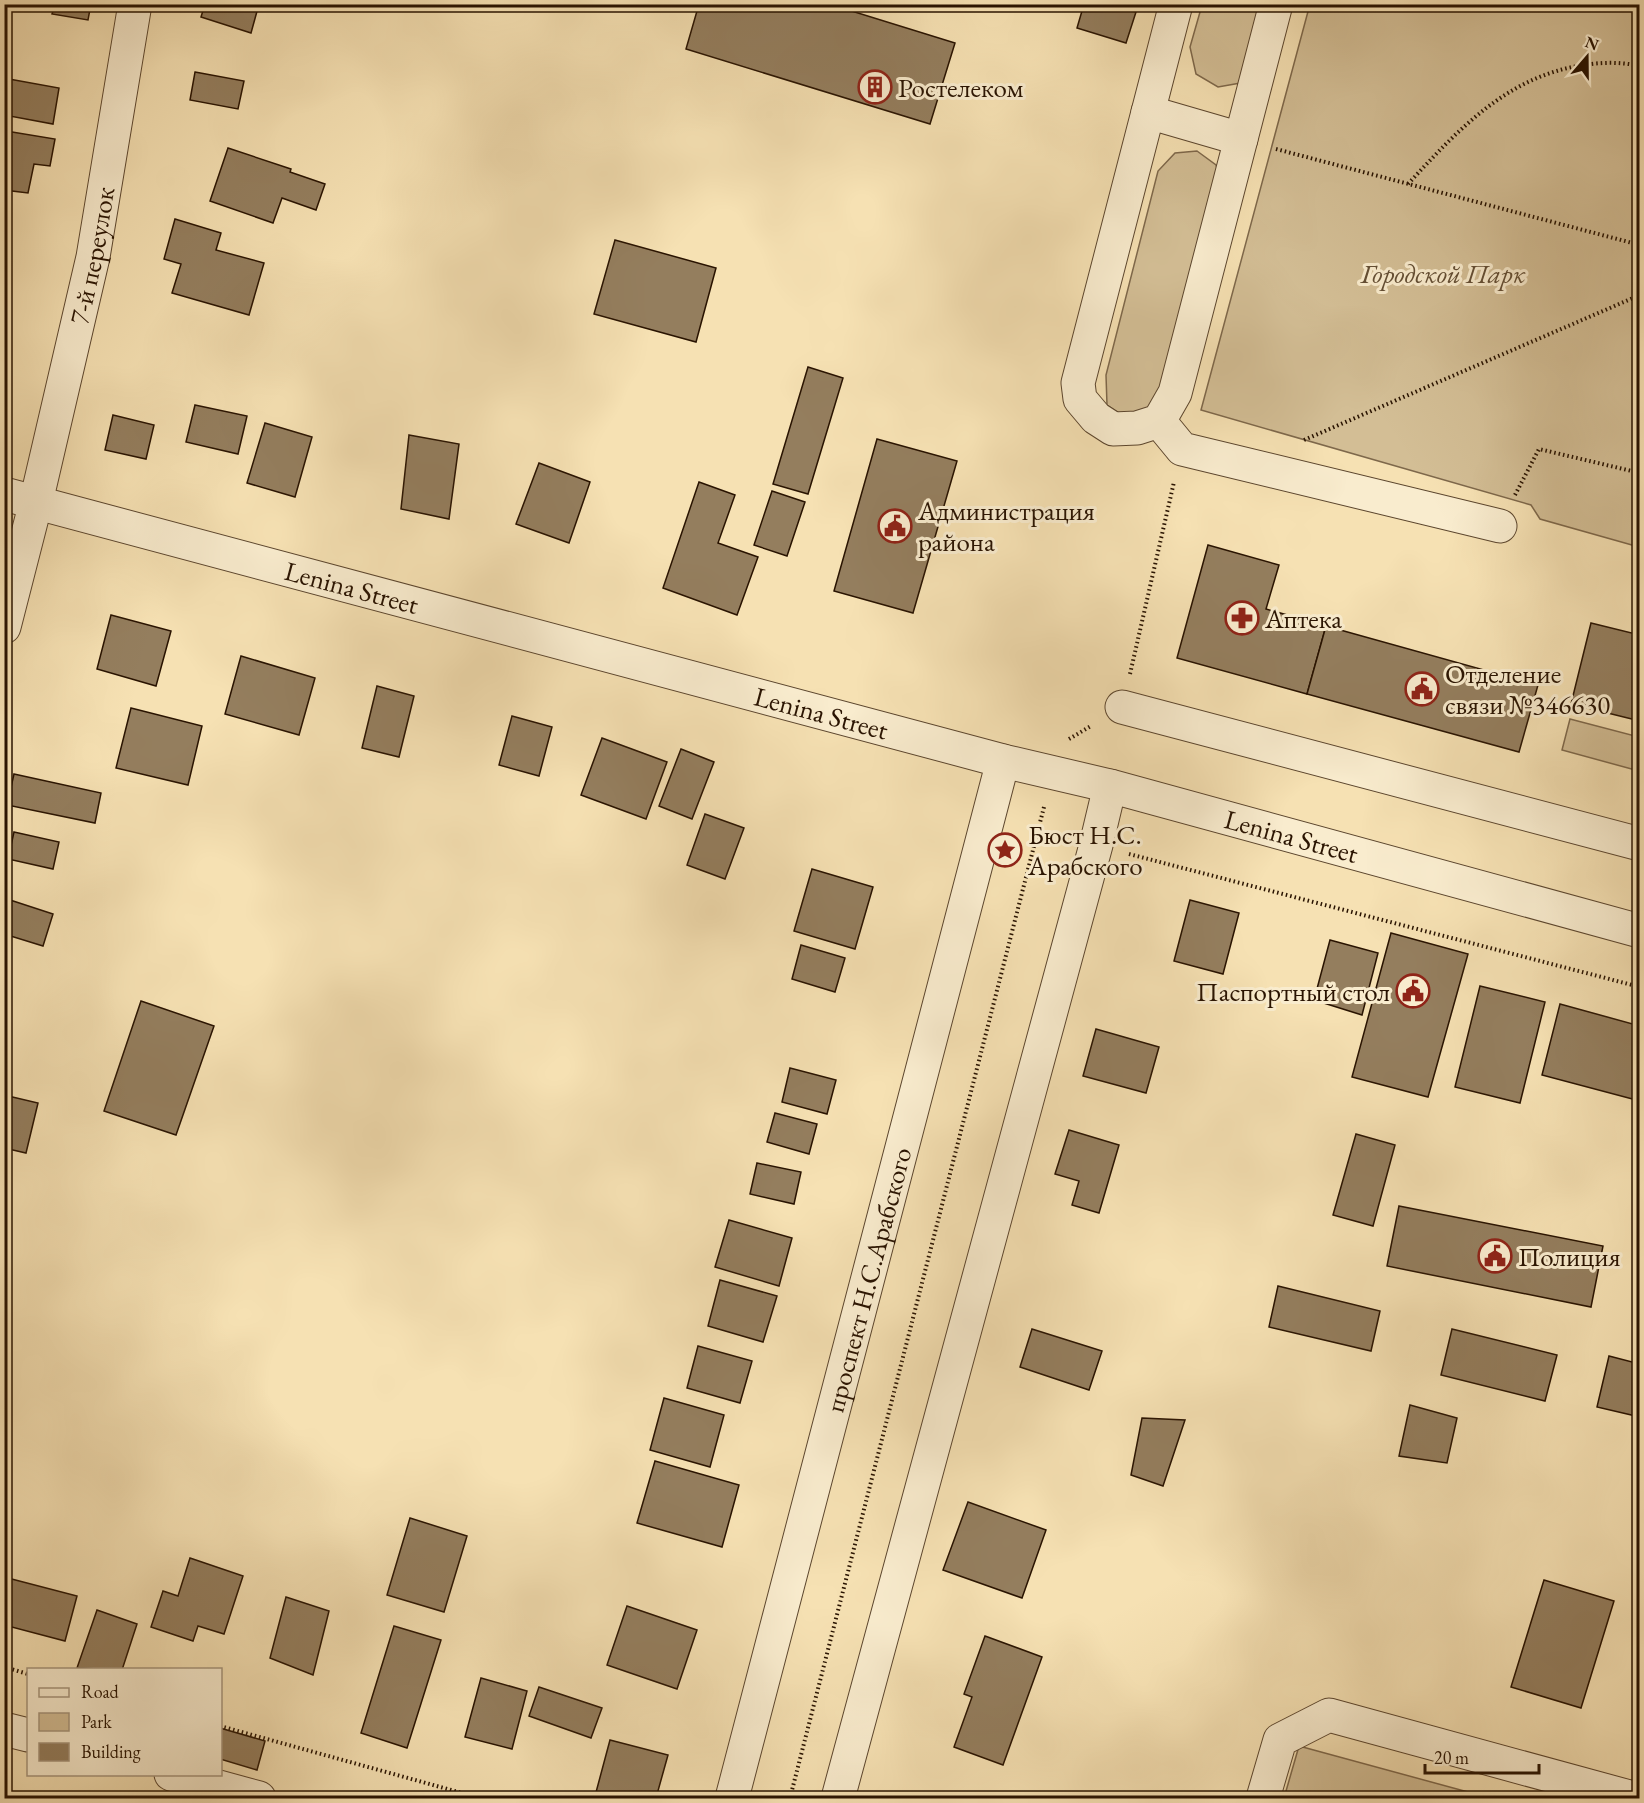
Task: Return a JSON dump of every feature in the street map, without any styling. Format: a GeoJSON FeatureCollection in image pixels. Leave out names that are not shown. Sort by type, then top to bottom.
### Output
{"type":"FeatureCollection","features":[{"type":"Feature","properties":{"kind":"street","name":"7-й переулок"},"geometry":{"type":"LineString","coordinates":[[4,627],[36,502],[93,257],[135,4]]}},
{"type":"Feature","properties":{"kind":"street"},"geometry":{"type":"LineString","coordinates":[[1176,4],[1078,382],[1080,399],[1096,418],[1113,429],[1137,428],[1159,421],[1175,393],[1276,4]]}},
{"type":"Feature","properties":{"kind":"street"},"geometry":{"type":"LineString","coordinates":[[1148,112],[1240,140]]}},
{"type":"Feature","properties":{"kind":"street"},"geometry":{"type":"LineString","coordinates":[[1159,421],[1182,449],[1500,526]]}},
{"type":"Feature","properties":{"kind":"street","name":"Lenina Street"},"geometry":{"type":"LineString","coordinates":[[4,494],[1003,761],[1110,786],[1640,931]]}},
{"type":"Feature","properties":{"kind":"street"},"geometry":{"type":"LineString","coordinates":[[1122,707],[1640,844]]}},
{"type":"Feature","properties":{"kind":"street","name":"проспект Н.С.Арабского"},"geometry":{"type":"LineString","coordinates":[[732,1798],[1003,761]]}},
{"type":"Feature","properties":{"kind":"street"},"geometry":{"type":"LineString","coordinates":[[838,1798],[1110,786]]}},
{"type":"Feature","properties":{"kind":"street"},"geometry":{"type":"LineString","coordinates":[[1263,1798],[1280,1740],[1329,1715],[1633,1798]]}},
{"type":"Feature","properties":{"kind":"street"},"geometry":{"type":"LineString","coordinates":[[4,1728],[27,1735]]}},
{"type":"Feature","properties":{"kind":"street"},"geometry":{"type":"LineString","coordinates":[[178,1776],[258,1798]]}},
{"type":"Feature","properties":{"kind":"path"},"geometry":{"type":"LineString","coordinates":[[1408,184],[1444,145],[1486,106],[1534,78],[1561,68],[1595,63],[1640,66]]}},
{"type":"Feature","properties":{"kind":"path"},"geometry":{"type":"LineString","coordinates":[[1240,140],[1640,245]]}},
{"type":"Feature","properties":{"kind":"path"},"geometry":{"type":"LineString","coordinates":[[1265,470],[1273,453],[1640,295]]}},
{"type":"Feature","properties":{"kind":"path"},"geometry":{"type":"LineString","coordinates":[[1060,745],[1122,707],[1182,449]]}},
{"type":"Feature","properties":{"kind":"path"},"geometry":{"type":"LineString","coordinates":[[1500,526],[1539,449],[1640,473]]}},
{"type":"Feature","properties":{"kind":"path"},"geometry":{"type":"LineString","coordinates":[[790,1798],[1046,801]]}},
{"type":"Feature","properties":{"kind":"path"},"geometry":{"type":"LineString","coordinates":[[1096,845],[1640,987]]}},
{"type":"Feature","properties":{"kind":"path"},"geometry":{"type":"LineString","coordinates":[[4,1668],[27,1674]]}},
{"type":"Feature","properties":{"kind":"path"},"geometry":{"type":"LineString","coordinates":[[222,1727],[480,1798]]}},
{"type":"Feature","properties":{"kind":"green space","name":"Городской Парк"},"geometry":{"type":"Polygon","coordinates":[[[1310,4],[1639,5],[1639,547],[1540,519],[1531,505],[1201,410],[1310,4]]]}},
{"type":"Feature","properties":{"kind":"green space"},"geometry":{"type":"Polygon","coordinates":[[[1202,5],[1276,5],[1246,82],[1218,87],[1196,74],[1190,47],[1202,5]]]}},
{"type":"Feature","properties":{"kind":"green space"},"geometry":{"type":"Polygon","coordinates":[[[1197,151],[1216,165],[1223,186],[1155,416],[1128,419],[1107,405],[1106,375],[1158,171],[1175,153],[1197,151]]]}},
{"type":"Feature","properties":{"kind":"green space"},"geometry":{"type":"Polygon","coordinates":[[[1570,719],[1639,737],[1639,771],[1562,750],[1570,719]]]}},
{"type":"Feature","properties":{"kind":"green space"},"geometry":{"type":"Polygon","coordinates":[[[1299,1746],[1490,1798],[1284,1798],[1299,1746]]]}},
{"type":"Feature","properties":{"kind":"building"},"geometry":{"type":"Polygon","coordinates":[[[16,4],[91,4],[88,20],[52,14],[53,11],[16,4]]]}},
{"type":"Feature","properties":{"kind":"building"},"geometry":{"type":"Polygon","coordinates":[[[205,4],[259,4],[251,33],[201,17],[205,4]]]}},
{"type":"Feature","properties":{"kind":"building","name":"Ростелеком"},"geometry":{"type":"Polygon","coordinates":[[[699,4],[829,4],[955,43],[930,124],[686,49],[699,4]]]}},
{"type":"Feature","properties":{"kind":"building"},"geometry":{"type":"Polygon","coordinates":[[[1084,4],[1112,4],[1136,12],[1126,43],[1077,28],[1084,4]]]}},
{"type":"Feature","properties":{"kind":"building"},"geometry":{"type":"Polygon","coordinates":[[[195,72],[244,81],[238,109],[190,100],[195,72]]]}},
{"type":"Feature","properties":{"kind":"building"},"geometry":{"type":"Polygon","coordinates":[[[9,79],[59,88],[53,124],[4,115],[9,79]]]}},
{"type":"Feature","properties":{"kind":"building"},"geometry":{"type":"Polygon","coordinates":[[[6,131],[55,139],[50,166],[34,164],[28,193],[4,190],[6,131]]]}},
{"type":"Feature","properties":{"kind":"building"},"geometry":{"type":"Polygon","coordinates":[[[228,148],[291,169],[290,172],[325,184],[316,210],[282,198],[273,223],[210,201],[228,148]]]}},
{"type":"Feature","properties":{"kind":"building"},"geometry":{"type":"Polygon","coordinates":[[[175,219],[221,233],[216,250],[264,263],[249,315],[172,293],[181,264],[164,259],[175,219]]]}},
{"type":"Feature","properties":{"kind":"building"},"geometry":{"type":"Polygon","coordinates":[[[615,240],[716,268],[696,342],[594,314],[615,240]]]}},
{"type":"Feature","properties":{"kind":"building"},"geometry":{"type":"Polygon","coordinates":[[[808,367],[843,378],[808,494],[773,484],[808,367]]]}},
{"type":"Feature","properties":{"kind":"building"},"geometry":{"type":"Polygon","coordinates":[[[195,405],[247,416],[238,454],[186,442],[195,405]]]}},
{"type":"Feature","properties":{"kind":"building"},"geometry":{"type":"Polygon","coordinates":[[[113,415],[154,425],[146,459],[105,450],[113,415]]]}},
{"type":"Feature","properties":{"kind":"building"},"geometry":{"type":"Polygon","coordinates":[[[265,423],[312,437],[295,497],[247,483],[265,423]]]}},
{"type":"Feature","properties":{"kind":"building"},"geometry":{"type":"Polygon","coordinates":[[[409,435],[459,444],[449,519],[401,509],[409,435]]]}},
{"type":"Feature","properties":{"kind":"building","name":"Администрация района"},"geometry":{"type":"Polygon","coordinates":[[[877,439],[957,461],[913,613],[834,591],[877,439]]]}},
{"type":"Feature","properties":{"kind":"building"},"geometry":{"type":"Polygon","coordinates":[[[539,463],[590,482],[569,543],[516,524],[539,463]]]}},
{"type":"Feature","properties":{"kind":"building"},"geometry":{"type":"Polygon","coordinates":[[[699,482],[735,495],[718,543],[758,557],[737,615],[663,588],[699,482]]]}},
{"type":"Feature","properties":{"kind":"building"},"geometry":{"type":"Polygon","coordinates":[[[772,491],[805,502],[787,556],[754,545],[772,491]]]}},
{"type":"Feature","properties":{"kind":"building","name":"Аптека"},"geometry":{"type":"Polygon","coordinates":[[[1208,545],[1279,565],[1266,609],[1326,626],[1307,694],[1177,658],[1208,545]]]}},
{"type":"Feature","properties":{"kind":"building"},"geometry":{"type":"Polygon","coordinates":[[[111,615],[171,631],[156,686],[97,669],[111,615]]]}},
{"type":"Feature","properties":{"kind":"building"},"geometry":{"type":"Polygon","coordinates":[[[1591,623],[1640,635],[1640,721],[1571,704],[1591,623]]]}},
{"type":"Feature","properties":{"kind":"building","name":"Отделение связи №346630"},"geometry":{"type":"Polygon","coordinates":[[[1326,626],[1538,685],[1519,752],[1307,694],[1326,626]]]}},
{"type":"Feature","properties":{"kind":"building"},"geometry":{"type":"Polygon","coordinates":[[[241,656],[315,678],[299,735],[225,714],[241,656]]]}},
{"type":"Feature","properties":{"kind":"building"},"geometry":{"type":"Polygon","coordinates":[[[377,686],[414,696],[399,757],[362,748],[377,686]]]}},
{"type":"Feature","properties":{"kind":"building"},"geometry":{"type":"Polygon","coordinates":[[[131,708],[202,726],[188,785],[116,768],[131,708]]]}},
{"type":"Feature","properties":{"kind":"building"},"geometry":{"type":"Polygon","coordinates":[[[512,716],[552,727],[539,776],[499,765],[512,716]]]}},
{"type":"Feature","properties":{"kind":"building"},"geometry":{"type":"Polygon","coordinates":[[[602,738],[667,762],[646,819],[581,795],[602,738]]]}},
{"type":"Feature","properties":{"kind":"building"},"geometry":{"type":"Polygon","coordinates":[[[681,749],[714,762],[692,819],[659,806],[681,749]]]}},
{"type":"Feature","properties":{"kind":"building"},"geometry":{"type":"Polygon","coordinates":[[[14,774],[101,793],[95,823],[7,805],[14,774]]]}},
{"type":"Feature","properties":{"kind":"building"},"geometry":{"type":"Polygon","coordinates":[[[705,814],[744,828],[725,879],[687,865],[705,814]]]}},
{"type":"Feature","properties":{"kind":"building"},"geometry":{"type":"Polygon","coordinates":[[[14,832],[59,842],[53,869],[8,859],[14,832]]]}},
{"type":"Feature","properties":{"kind":"building"},"geometry":{"type":"Polygon","coordinates":[[[812,869],[873,887],[855,949],[794,931],[812,869]]]}},
{"type":"Feature","properties":{"kind":"building"},"geometry":{"type":"Polygon","coordinates":[[[4,898],[53,914],[43,946],[4,934],[4,898]]]}},
{"type":"Feature","properties":{"kind":"building"},"geometry":{"type":"Polygon","coordinates":[[[1190,900],[1239,913],[1223,974],[1174,961],[1190,900]]]}},
{"type":"Feature","properties":{"kind":"building"},"geometry":{"type":"Polygon","coordinates":[[[1391,933],[1468,954],[1428,1097],[1352,1077],[1391,933]]]}},
{"type":"Feature","properties":{"kind":"building"},"geometry":{"type":"Polygon","coordinates":[[[1330,940],[1378,953],[1362,1015],[1314,1000],[1330,940]]]}},
{"type":"Feature","properties":{"kind":"building"},"geometry":{"type":"Polygon","coordinates":[[[801,945],[845,958],[835,992],[792,979],[801,945]]]}},
{"type":"Feature","properties":{"kind":"building"},"geometry":{"type":"Polygon","coordinates":[[[1480,986],[1545,1002],[1520,1103],[1455,1087],[1480,986]]]}},
{"type":"Feature","properties":{"kind":"building"},"geometry":{"type":"Polygon","coordinates":[[[141,1001],[214,1026],[176,1135],[104,1111],[141,1001]]]}},
{"type":"Feature","properties":{"kind":"building"},"geometry":{"type":"Polygon","coordinates":[[[1560,1004],[1640,1026],[1640,1101],[1542,1075],[1560,1004]]]}},
{"type":"Feature","properties":{"kind":"building"},"geometry":{"type":"Polygon","coordinates":[[[1096,1029],[1159,1047],[1146,1093],[1083,1076],[1096,1029]]]}},
{"type":"Feature","properties":{"kind":"building"},"geometry":{"type":"Polygon","coordinates":[[[790,1068],[836,1080],[827,1114],[782,1102],[790,1068]]]}},
{"type":"Feature","properties":{"kind":"building"},"geometry":{"type":"Polygon","coordinates":[[[4,1095],[38,1103],[26,1153],[4,1148],[4,1095]]]}},
{"type":"Feature","properties":{"kind":"building"},"geometry":{"type":"Polygon","coordinates":[[[775,1113],[817,1124],[809,1154],[767,1142],[775,1113]]]}},
{"type":"Feature","properties":{"kind":"building"},"geometry":{"type":"Polygon","coordinates":[[[1069,1130],[1119,1145],[1099,1213],[1072,1205],[1079,1181],[1055,1174],[1069,1130]]]}},
{"type":"Feature","properties":{"kind":"building"},"geometry":{"type":"Polygon","coordinates":[[[1356,1134],[1395,1145],[1373,1226],[1333,1215],[1356,1134]]]}},
{"type":"Feature","properties":{"kind":"building"},"geometry":{"type":"Polygon","coordinates":[[[757,1163],[801,1172],[794,1204],[750,1194],[757,1163]]]}},
{"type":"Feature","properties":{"kind":"building","name":"Полиция"},"geometry":{"type":"Polygon","coordinates":[[[1399,1206],[1603,1246],[1591,1307],[1387,1266],[1399,1206]]]}},
{"type":"Feature","properties":{"kind":"building"},"geometry":{"type":"Polygon","coordinates":[[[729,1220],[792,1238],[779,1286],[715,1267],[729,1220]]]}},
{"type":"Feature","properties":{"kind":"building"},"geometry":{"type":"Polygon","coordinates":[[[720,1280],[777,1296],[763,1342],[708,1326],[720,1280]]]}},
{"type":"Feature","properties":{"kind":"building"},"geometry":{"type":"Polygon","coordinates":[[[1278,1286],[1380,1311],[1371,1351],[1269,1327],[1278,1286]]]}},
{"type":"Feature","properties":{"kind":"building"},"geometry":{"type":"Polygon","coordinates":[[[1032,1329],[1102,1351],[1089,1390],[1020,1367],[1032,1329]]]}},
{"type":"Feature","properties":{"kind":"building"},"geometry":{"type":"Polygon","coordinates":[[[1452,1329],[1557,1355],[1545,1401],[1441,1375],[1452,1329]]]}},
{"type":"Feature","properties":{"kind":"building"},"geometry":{"type":"Polygon","coordinates":[[[698,1346],[752,1361],[740,1403],[687,1388],[698,1346]]]}},
{"type":"Feature","properties":{"kind":"building"},"geometry":{"type":"Polygon","coordinates":[[[1609,1356],[1640,1364],[1640,1417],[1597,1407],[1609,1356]]]}},
{"type":"Feature","properties":{"kind":"building"},"geometry":{"type":"Polygon","coordinates":[[[664,1398],[724,1415],[710,1467],[650,1450],[664,1398]]]}},
{"type":"Feature","properties":{"kind":"building"},"geometry":{"type":"Polygon","coordinates":[[[1410,1405],[1457,1418],[1447,1463],[1399,1456],[1410,1405]]]}},
{"type":"Feature","properties":{"kind":"building"},"geometry":{"type":"Polygon","coordinates":[[[1142,1418],[1185,1420],[1163,1486],[1131,1475],[1142,1418]]]}},
{"type":"Feature","properties":{"kind":"building"},"geometry":{"type":"Polygon","coordinates":[[[655,1461],[739,1485],[722,1547],[637,1523],[655,1461]]]}},
{"type":"Feature","properties":{"kind":"building"},"geometry":{"type":"Polygon","coordinates":[[[968,1502],[1046,1530],[1022,1598],[943,1570],[968,1502]]]}},
{"type":"Feature","properties":{"kind":"building"},"geometry":{"type":"Polygon","coordinates":[[[410,1518],[467,1536],[444,1612],[387,1595],[410,1518]]]}},
{"type":"Feature","properties":{"kind":"building"},"geometry":{"type":"Polygon","coordinates":[[[190,1558],[243,1576],[224,1634],[198,1626],[193,1641],[151,1627],[163,1591],[178,1596],[190,1558]]]}},
{"type":"Feature","properties":{"kind":"building"},"geometry":{"type":"Polygon","coordinates":[[[4,1577],[77,1596],[65,1641],[4,1625],[4,1577]]]}},
{"type":"Feature","properties":{"kind":"building"},"geometry":{"type":"Polygon","coordinates":[[[1544,1580],[1614,1601],[1581,1708],[1511,1687],[1544,1580]]]}},
{"type":"Feature","properties":{"kind":"building"},"geometry":{"type":"Polygon","coordinates":[[[286,1597],[329,1611],[313,1675],[270,1658],[286,1597]]]}},
{"type":"Feature","properties":{"kind":"building"},"geometry":{"type":"Polygon","coordinates":[[[627,1606],[697,1630],[677,1689],[607,1665],[627,1606]]]}},
{"type":"Feature","properties":{"kind":"building"},"geometry":{"type":"Polygon","coordinates":[[[97,1610],[137,1624],[123,1668],[77,1668],[97,1610]]]}},
{"type":"Feature","properties":{"kind":"building"},"geometry":{"type":"Polygon","coordinates":[[[394,1626],[441,1640],[407,1748],[361,1733],[394,1626]]]}},
{"type":"Feature","properties":{"kind":"building"},"geometry":{"type":"Polygon","coordinates":[[[985,1636],[1042,1657],[1003,1765],[954,1747],[972,1697],[964,1694],[985,1636]]]}},
{"type":"Feature","properties":{"kind":"building"},"geometry":{"type":"Polygon","coordinates":[[[481,1678],[527,1691],[512,1749],[465,1737],[481,1678]]]}},
{"type":"Feature","properties":{"kind":"building"},"geometry":{"type":"Polygon","coordinates":[[[539,1687],[602,1708],[591,1738],[529,1716],[539,1687]]]}},
{"type":"Feature","properties":{"kind":"building"},"geometry":{"type":"Polygon","coordinates":[[[222,1729],[265,1741],[257,1770],[222,1760],[222,1729]]]}},
{"type":"Feature","properties":{"kind":"building"},"geometry":{"type":"Polygon","coordinates":[[[610,1740],[668,1755],[656,1798],[595,1796],[610,1740]]]}},
{"type":"Feature","properties":{"kind":"place","name":"Ростелеком"},"geometry":{"type":"Point","coordinates":[875,87]}},
{"type":"Feature","properties":{"kind":"place","name":"Администрация района"},"geometry":{"type":"Point","coordinates":[895,526]}},
{"type":"Feature","properties":{"kind":"place","name":"Аптека"},"geometry":{"type":"Point","coordinates":[1242,618]}},
{"type":"Feature","properties":{"kind":"place","name":"Отделение связи №346630"},"geometry":{"type":"Point","coordinates":[1422,689]}},
{"type":"Feature","properties":{"kind":"place","name":"Бюст Н.С. Арабского"},"geometry":{"type":"Point","coordinates":[1005,850]}},
{"type":"Feature","properties":{"kind":"place","name":"Паспортный стол"},"geometry":{"type":"Point","coordinates":[1413,991]}},
{"type":"Feature","properties":{"kind":"place","name":"Полиция"},"geometry":{"type":"Point","coordinates":[1495,1256]}}]}
